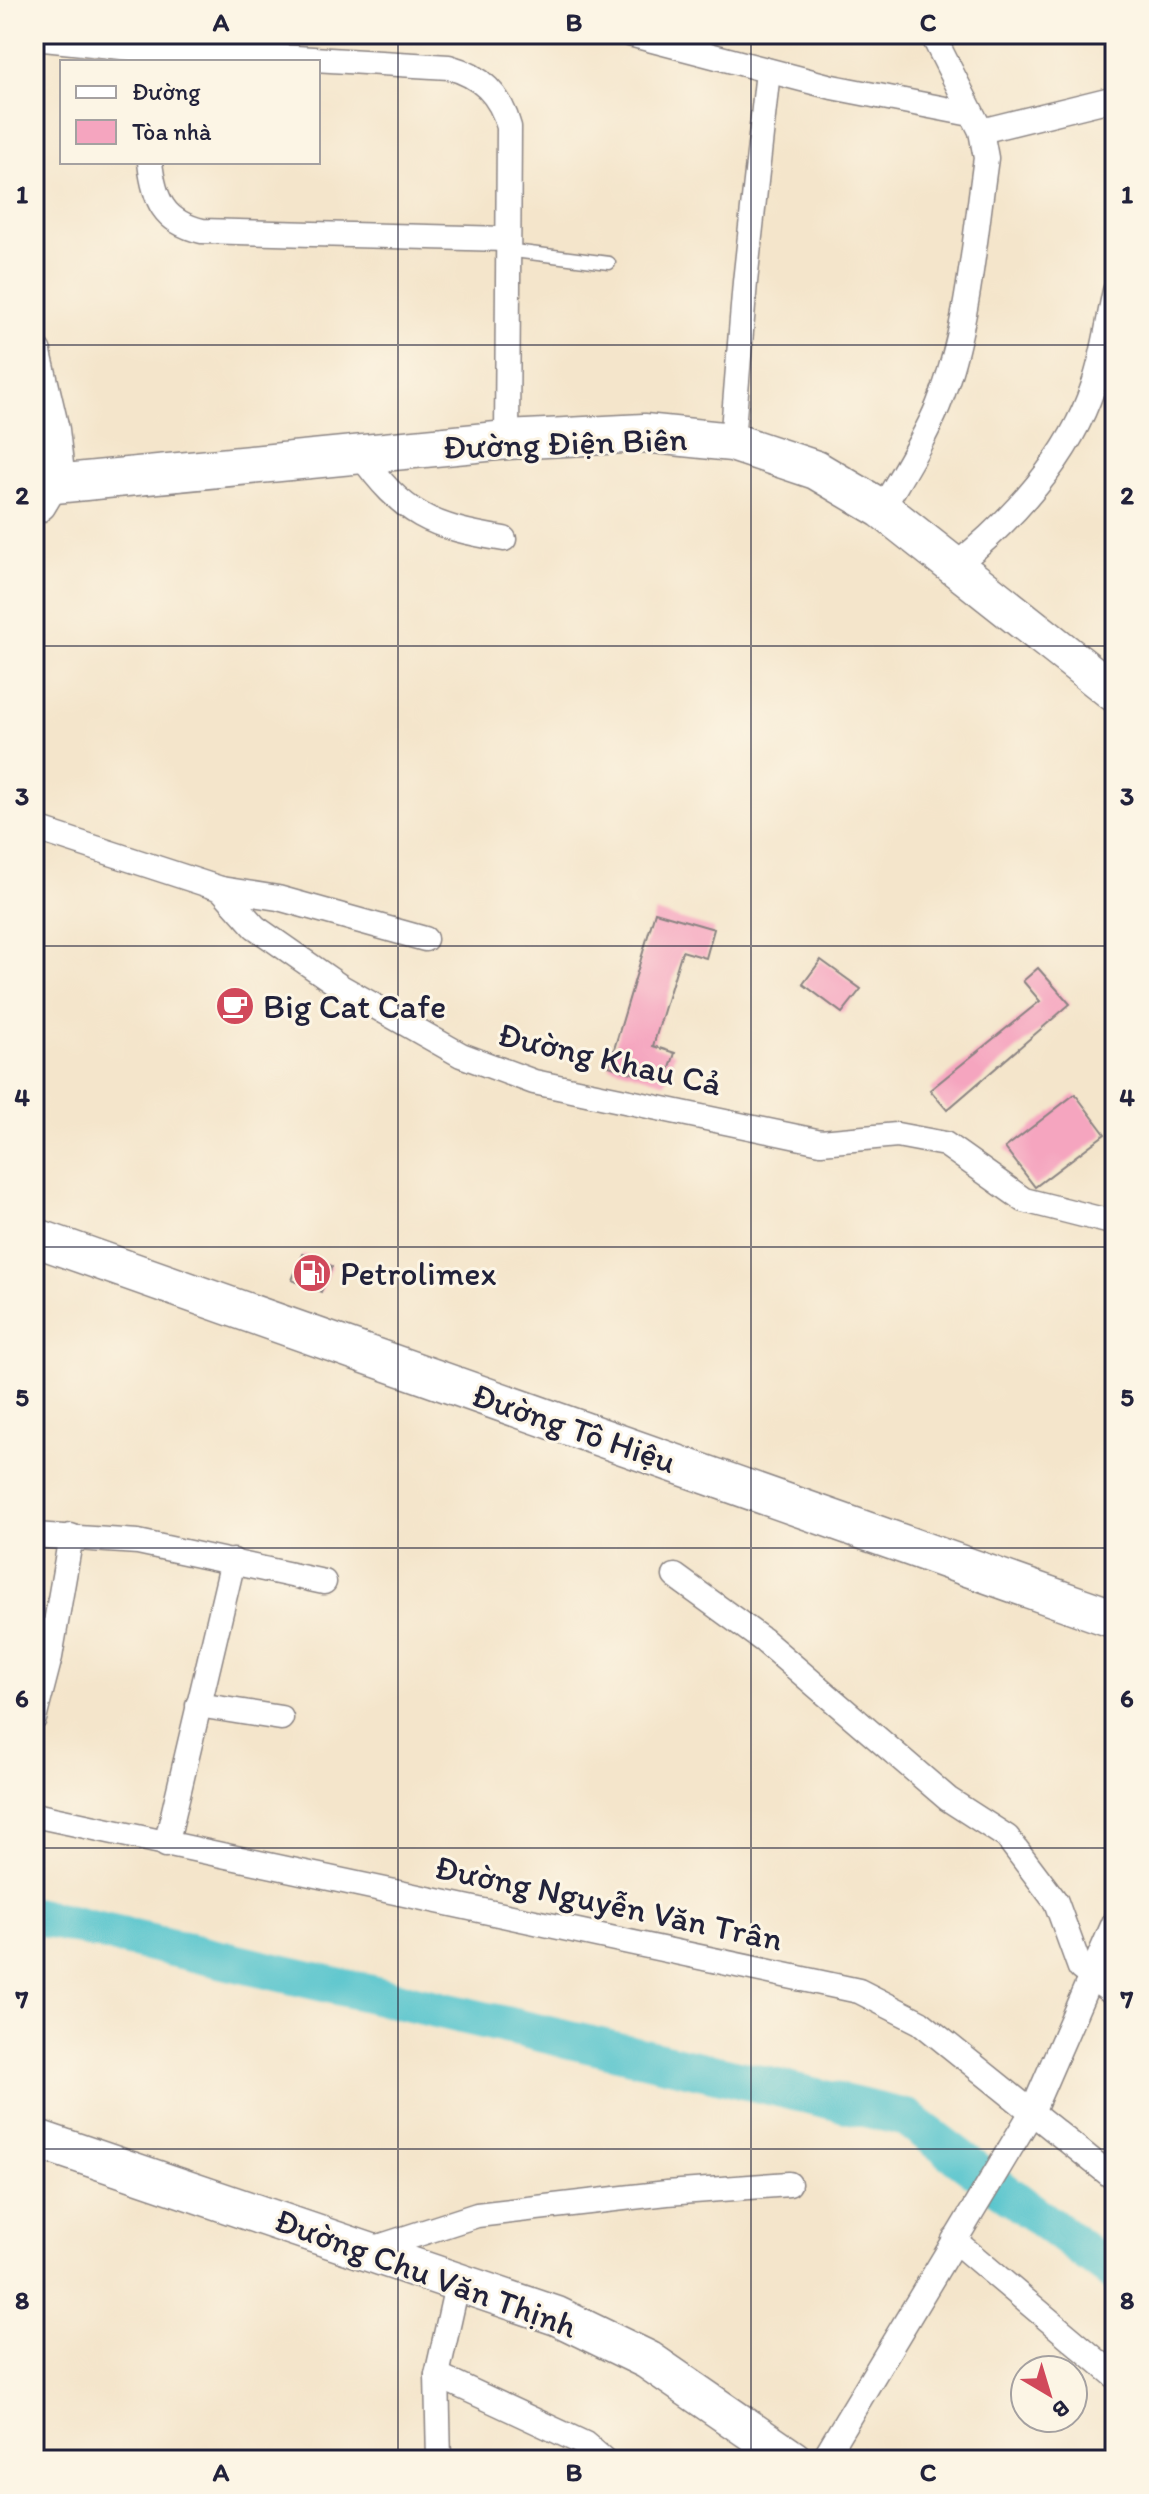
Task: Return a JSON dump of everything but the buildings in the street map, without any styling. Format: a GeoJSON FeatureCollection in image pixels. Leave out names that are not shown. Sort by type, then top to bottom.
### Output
{"type":"FeatureCollection","features":[{"type":"Feature","properties":{"kind":"main road","name":"Đường Điện Biên"},"geometry":{"type":"LineString","coordinates":[[46,484],[507,440],[644,433],[732,442],[816,470],[882,509],[1115,693]]}},
{"type":"Feature","properties":{"kind":"main road","name":"Đường Tô Hiệu"},"geometry":{"type":"LineString","coordinates":[[34,1237],[1115,1619]]}},
{"type":"Feature","properties":{"kind":"main road","name":"Đường Chu Văn Thịnh"},"geometry":{"type":"LineString","coordinates":[[34,2138],[557,2316],[648,2360],[793,2460]]}},
{"type":"Feature","properties":{"kind":"street"},"geometry":{"type":"LineString","coordinates":[[629,34],[976,122],[1115,98]]}},
{"type":"Feature","properties":{"kind":"street"},"geometry":{"type":"LineString","coordinates":[[882,509],[937,409],[962,327],[986,158],[976,122],[932,34]]}},
{"type":"Feature","properties":{"kind":"street"},"geometry":{"type":"LineString","coordinates":[[34,38],[142,56],[265,60]]}},
{"type":"Feature","properties":{"kind":"street"},"geometry":{"type":"LineString","coordinates":[[320,62],[419,65],[465,72],[496,95],[509,127],[507,440]]}},
{"type":"Feature","properties":{"kind":"street"},"geometry":{"type":"LineString","coordinates":[[732,442],[745,282],[768,71]]}},
{"type":"Feature","properties":{"kind":"street"},"geometry":{"type":"LineString","coordinates":[[150,164],[153,192],[159,205],[175,222],[202,231],[506,245]]}},
{"type":"Feature","properties":{"kind":"street"},"geometry":{"type":"LineString","coordinates":[[956,565],[1049,469],[1077,427],[1093,388],[1115,291]]}},
{"type":"Feature","properties":{"kind":"street"},"geometry":{"type":"LineString","coordinates":[[34,353],[52,430],[43,507],[34,514]]}},
{"type":"Feature","properties":{"kind":"street"},"geometry":{"type":"LineString","coordinates":[[359,453],[385,490],[416,512],[451,530],[504,539]]}},
{"type":"Feature","properties":{"kind":"street"},"geometry":{"type":"LineString","coordinates":[[34,828],[221,889],[278,898],[425,939]]}},
{"type":"Feature","properties":{"kind":"street","name":"Đường Khau Cả"},"geometry":{"type":"LineString","coordinates":[[221,889],[255,927],[277,945],[391,1016],[497,1071],[548,1085],[821,1142],[897,1135],[945,1144],[1024,1200],[1115,1223]]}},
{"type":"Feature","properties":{"kind":"street"},"geometry":{"type":"LineString","coordinates":[[34,1535],[138,1542],[324,1582]]}},
{"type":"Feature","properties":{"kind":"street"},"geometry":{"type":"LineString","coordinates":[[34,1719],[50,1657],[71,1536]]}},
{"type":"Feature","properties":{"kind":"street"},"geometry":{"type":"LineString","coordinates":[[166,1845],[233,1561]]}},
{"type":"Feature","properties":{"kind":"street"},"geometry":{"type":"LineString","coordinates":[[675,1576],[763,1640],[948,1799],[1007,1837],[1056,1902],[1080,1968],[1115,1995]]}},
{"type":"Feature","properties":{"kind":"street"},"geometry":{"type":"LineString","coordinates":[[198,1705],[281,1718]]}},
{"type":"Feature","properties":{"kind":"street","name":"Đường Nguyễn Văn Trân"},"geometry":{"type":"LineString","coordinates":[[34,1815],[859,1991],[920,2022],[1115,2179]]}},
{"type":"Feature","properties":{"kind":"street"},"geometry":{"type":"LineString","coordinates":[[823,2460],[1032,2112],[1115,1921]]}},
{"type":"Feature","properties":{"kind":"street"},"geometry":{"type":"LineString","coordinates":[[369,2250],[477,2215],[667,2193],[789,2184]]}},
{"type":"Feature","properties":{"kind":"street"},"geometry":{"type":"LineString","coordinates":[[954,2240],[1115,2376]]}},
{"type":"Feature","properties":{"kind":"street"},"geometry":{"type":"LineString","coordinates":[[439,2460],[437,2375],[458,2281]]}},
{"type":"Feature","properties":{"kind":"street"},"geometry":{"type":"LineString","coordinates":[[437,2375],[585,2444],[604,2460]]}},
{"type":"Feature","properties":{"kind":"lane"},"geometry":{"type":"LineString","coordinates":[[506,245],[609,263]]}},
{"type":"Feature","properties":{"kind":"waterway"},"geometry":{"type":"LineString","coordinates":[[34,1916],[907,2118],[1115,2274]]}},
{"type":"Feature","properties":{"kind":"place","name":"Big Cat Cafe"},"geometry":{"type":"Point","coordinates":[235,1006]}},
{"type":"Feature","properties":{"kind":"place","name":"Petrolimex"},"geometry":{"type":"Point","coordinates":[312,1273]}}]}
